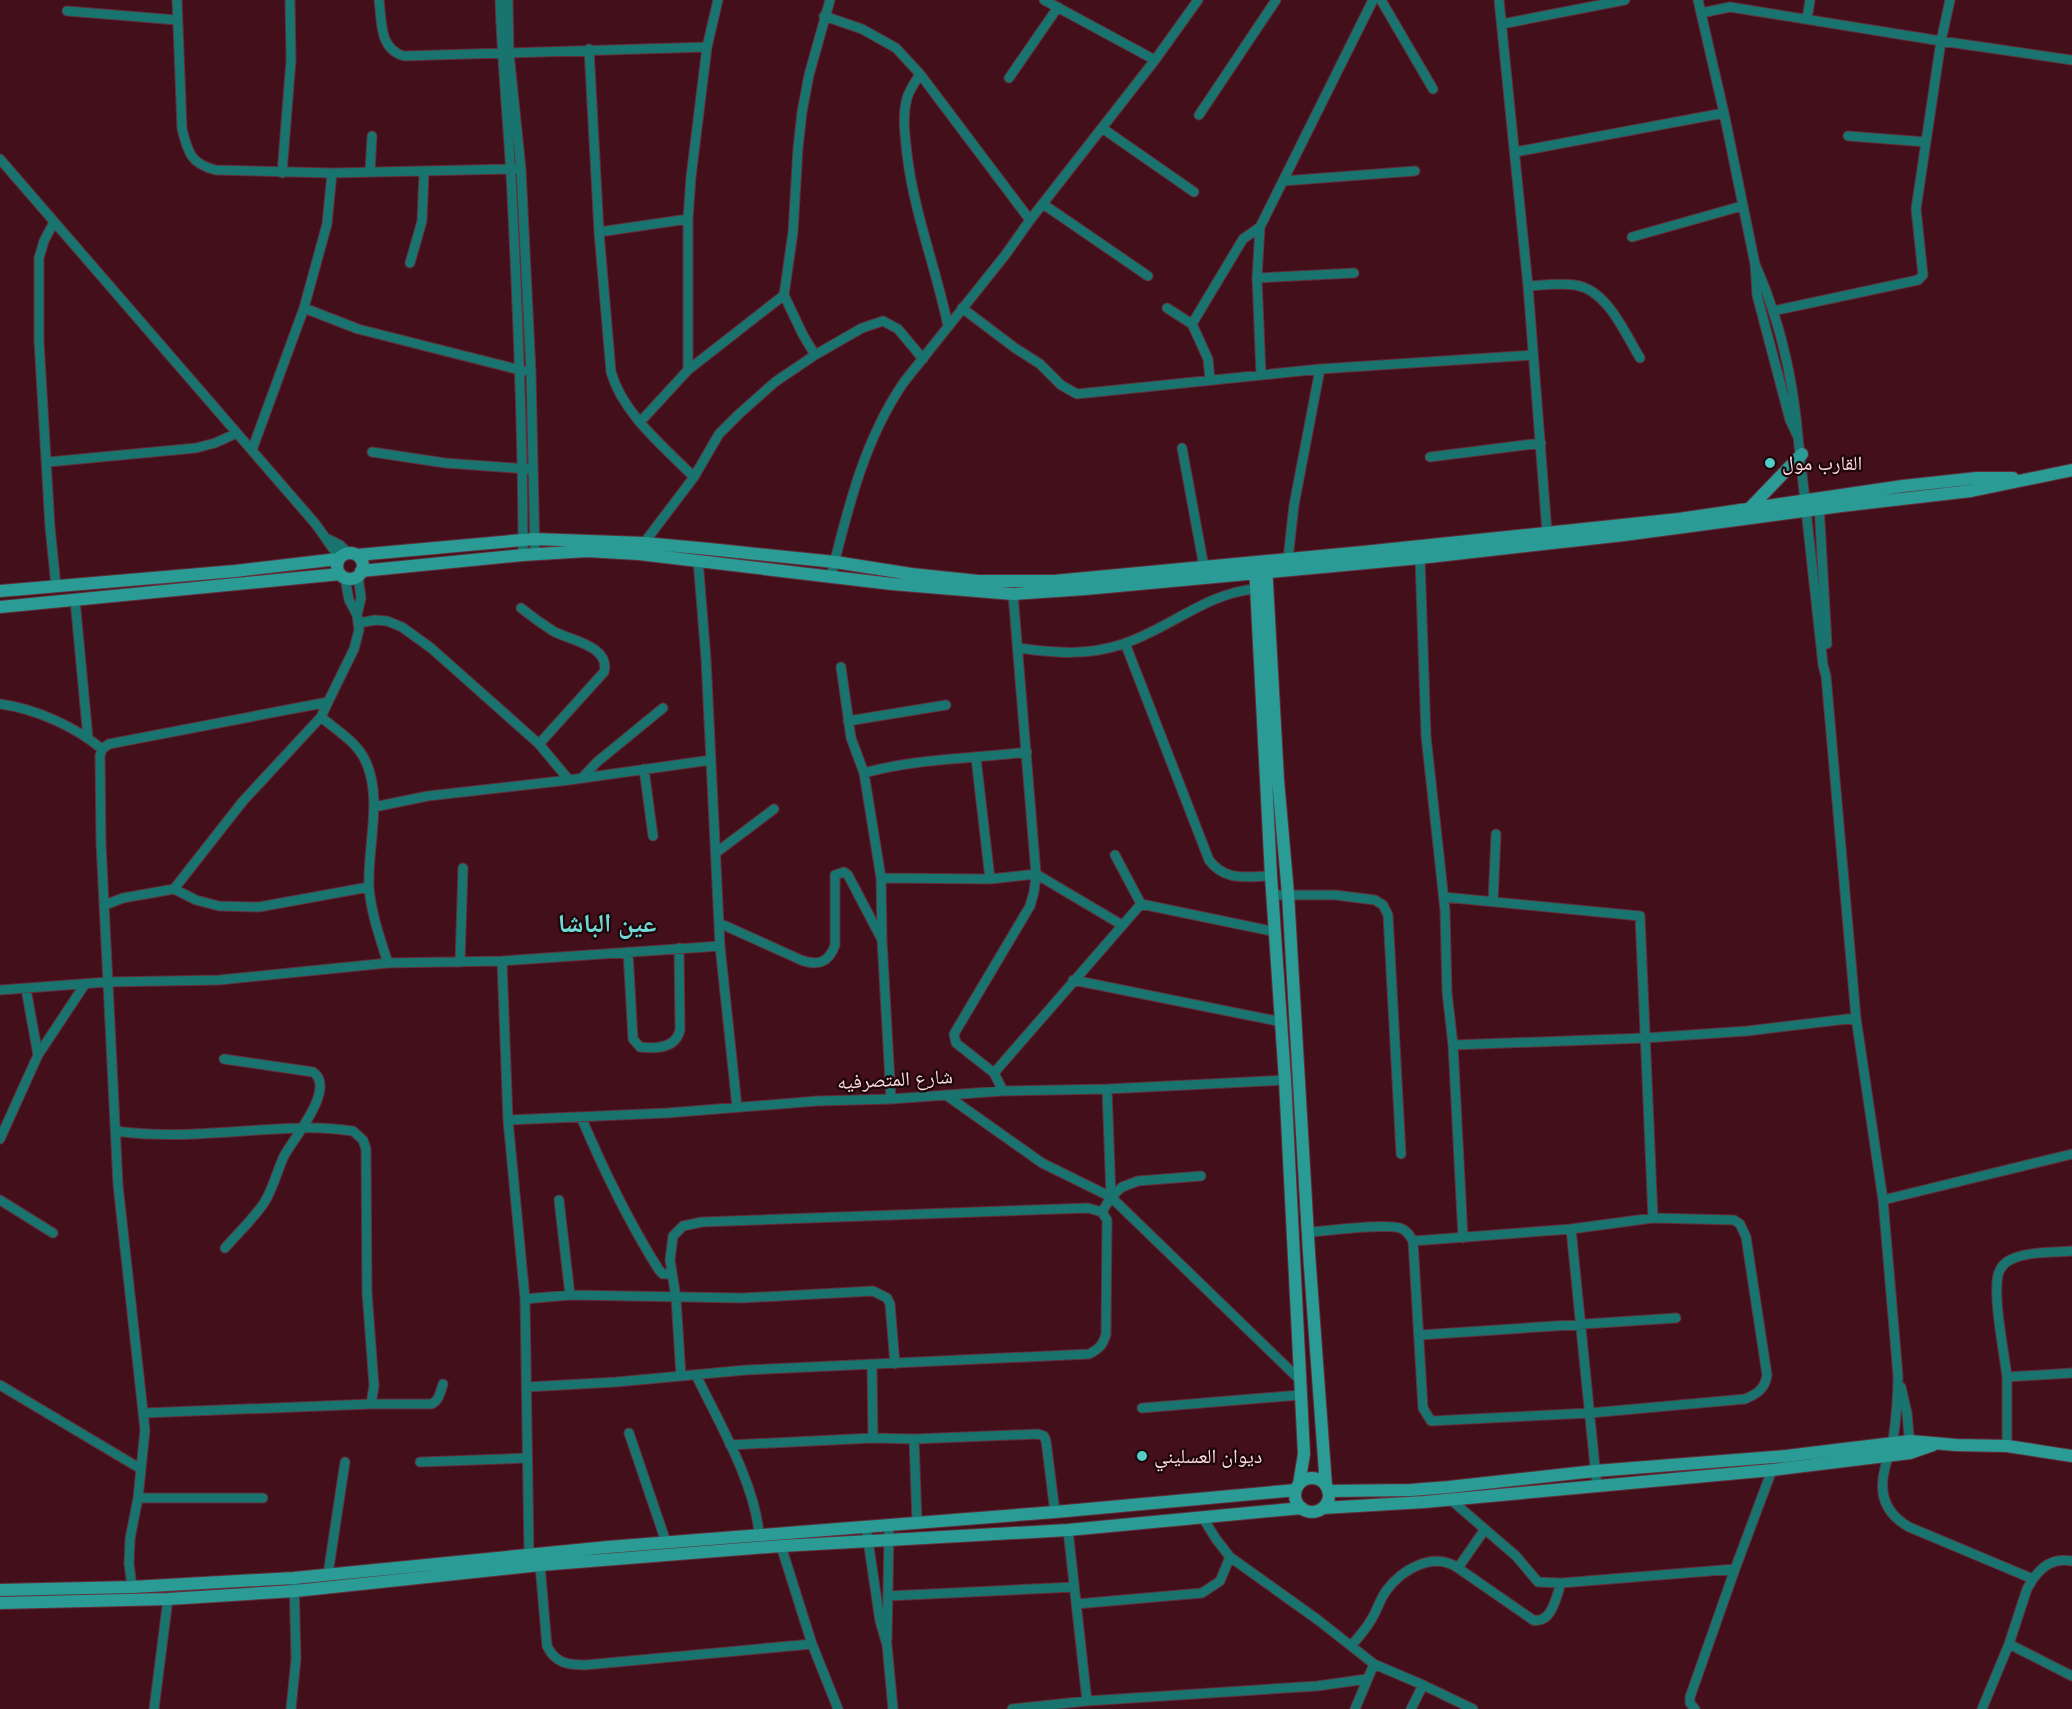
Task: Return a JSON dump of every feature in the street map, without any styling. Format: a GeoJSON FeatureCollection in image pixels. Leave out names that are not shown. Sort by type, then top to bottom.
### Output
{"type":"FeatureCollection","features":[{"type":"Feature","properties":{"kind":"street"},"geometry":{"type":"LineString","coordinates":[[177,0],[182,129],[186,146],[193,158],[202,166],[216,170],[282,173],[370,171],[424,173],[520,169]]}},
{"type":"Feature","properties":{"kind":"street"},"geometry":{"type":"LineString","coordinates":[[282,173],[291,60],[290,0]]}},
{"type":"Feature","properties":{"kind":"street"},"geometry":{"type":"LineString","coordinates":[[379,0],[385,42],[395,54],[412,57],[589,49],[707,47]]}},
{"type":"Feature","properties":{"kind":"street"},"geometry":{"type":"LineString","coordinates":[[500,0],[520,169],[531,372],[533,469],[529,554]]}},
{"type":"Feature","properties":{"kind":"street"},"geometry":{"type":"LineString","coordinates":[[508,0],[505,53],[520,371],[521,469],[529,539]]}},
{"type":"Feature","properties":{"kind":"street"},"geometry":{"type":"LineString","coordinates":[[688,370],[688,219],[691,177],[707,47],[718,0]]}},
{"type":"Feature","properties":{"kind":"street"},"geometry":{"type":"LineString","coordinates":[[815,355],[784,296],[793,232],[802,112],[824,16],[830,0]]}},
{"type":"Feature","properties":{"kind":"street"},"geometry":{"type":"LineString","coordinates":[[1044,0],[1155,60]]}},
{"type":"Feature","properties":{"kind":"street"},"geometry":{"type":"LineString","coordinates":[[831,576],[861,467],[879,424],[894,397],[1155,60],[1197,0]]}},
{"type":"Feature","properties":{"kind":"street"},"geometry":{"type":"LineString","coordinates":[[1200,115],[1276,0]]}},
{"type":"Feature","properties":{"kind":"street"},"geometry":{"type":"LineString","coordinates":[[1261,374],[1257,278],[1260,227],[1373,0]]}},
{"type":"Feature","properties":{"kind":"street"},"geometry":{"type":"LineString","coordinates":[[1381,0],[1433,89]]}},
{"type":"Feature","properties":{"kind":"street"},"geometry":{"type":"LineString","coordinates":[[1499,0],[1528,286],[1547,532]]}},
{"type":"Feature","properties":{"kind":"street"},"geometry":{"type":"LineString","coordinates":[[1502,24],[1625,0]]}},
{"type":"Feature","properties":{"kind":"street"},"geometry":{"type":"LineString","coordinates":[[1698,0],[1755,264],[1773,311],[1795,402],[1798,438],[1813,504],[1823,665],[1826,676],[1856,1018],[1883,1200],[1898,1376],[1893,1443],[1883,1478],[1884,1497],[1889,1511],[1896,1520],[2033,1579]]}},
{"type":"Feature","properties":{"kind":"street"},"geometry":{"type":"LineString","coordinates":[[1807,19],[1810,0]]}},
{"type":"Feature","properties":{"kind":"street"},"geometry":{"type":"LineString","coordinates":[[1773,311],[1873,291],[1921,278],[1923,271],[1916,209],[1941,41],[1950,0]]}},
{"type":"Feature","properties":{"kind":"street"},"geometry":{"type":"LineString","coordinates":[[1701,13],[1731,3],[1807,19],[2072,60]]}},
{"type":"Feature","properties":{"kind":"street"},"geometry":{"type":"LineString","coordinates":[[1009,78],[1058,7]]}},
{"type":"Feature","properties":{"kind":"street"},"geometry":{"type":"LineString","coordinates":[[67,11],[177,20]]}},
{"type":"Feature","properties":{"kind":"street"},"geometry":{"type":"LineString","coordinates":[[824,16],[879,38],[896,48],[920,74],[1030,220]]}},
{"type":"Feature","properties":{"kind":"street"},"geometry":{"type":"LineString","coordinates":[[589,49],[599,232],[611,372],[619,392],[641,421],[694,477]]}},
{"type":"Feature","properties":{"kind":"street"},"geometry":{"type":"LineString","coordinates":[[920,74],[907,97],[904,129],[913,195],[922,235],[939,284],[948,326]]}},
{"type":"Feature","properties":{"kind":"street"},"geometry":{"type":"LineString","coordinates":[[1515,152],[1724,113]]}},
{"type":"Feature","properties":{"kind":"street"},"geometry":{"type":"LineString","coordinates":[[1102,128],[1194,192]]}},
{"type":"Feature","properties":{"kind":"street"},"geometry":{"type":"LineString","coordinates":[[370,171],[372,136]]}},
{"type":"Feature","properties":{"kind":"street"},"geometry":{"type":"LineString","coordinates":[[1848,136],[1926,142]]}},
{"type":"Feature","properties":{"kind":"street"},"geometry":{"type":"LineString","coordinates":[[0,159],[328,538],[333,550],[362,562],[361,598],[354,649],[321,717],[243,801],[174,889]]}},
{"type":"Feature","properties":{"kind":"street"},"geometry":{"type":"LineString","coordinates":[[1283,181],[1415,171]]}},
{"type":"Feature","properties":{"kind":"street"},"geometry":{"type":"LineString","coordinates":[[252,450],[304,308],[327,224],[332,173]]}},
{"type":"Feature","properties":{"kind":"street"},"geometry":{"type":"LineString","coordinates":[[410,263],[422,221],[424,173]]}},
{"type":"Feature","properties":{"kind":"street"},"geometry":{"type":"LineString","coordinates":[[1043,204],[1148,276]]}},
{"type":"Feature","properties":{"kind":"street"},"geometry":{"type":"LineString","coordinates":[[1632,237],[1742,206]]}},
{"type":"Feature","properties":{"kind":"street"},"geometry":{"type":"LineString","coordinates":[[599,232],[688,219]]}},
{"type":"Feature","properties":{"kind":"street"},"geometry":{"type":"LineString","coordinates":[[54,222],[44,241],[39,258],[39,341],[48,462],[50,527],[56,586]]}},
{"type":"Feature","properties":{"kind":"street"},"geometry":{"type":"LineString","coordinates":[[1192,324],[1243,239],[1260,227]]}},
{"type":"Feature","properties":{"kind":"street"},"geometry":{"type":"LineString","coordinates":[[1755,264],[1757,295],[1790,420],[1798,438]]}},
{"type":"Feature","properties":{"kind":"street"},"geometry":{"type":"LineString","coordinates":[[1257,278],[1354,273]]}},
{"type":"Feature","properties":{"kind":"street"},"geometry":{"type":"LineString","coordinates":[[1528,286],[1563,285],[1587,289],[1597,295],[1612,312],[1640,358]]}},
{"type":"Feature","properties":{"kind":"street"},"geometry":{"type":"LineString","coordinates":[[641,421],[688,370],[784,296]]}},
{"type":"Feature","properties":{"kind":"street"},"geometry":{"type":"LineString","coordinates":[[304,308],[358,329],[531,372]]}},
{"type":"Feature","properties":{"kind":"street"},"geometry":{"type":"LineString","coordinates":[[962,308],[1040,364],[1061,385],[1077,394],[1261,374],[1532,355]]}},
{"type":"Feature","properties":{"kind":"street"},"geometry":{"type":"LineString","coordinates":[[1167,308],[1192,324],[1208,359],[1210,380]]}},
{"type":"Feature","properties":{"kind":"street"},"geometry":{"type":"LineString","coordinates":[[644,543],[694,477],[715,440],[729,423],[775,382],[815,355],[862,328],[883,321],[898,329],[923,359]]}},
{"type":"Feature","properties":{"kind":"street"},"geometry":{"type":"LineString","coordinates":[[1288,559],[1294,505],[1320,369]]}},
{"type":"Feature","properties":{"kind":"street"},"geometry":{"type":"LineString","coordinates":[[48,462],[196,448],[215,443],[237,433]]}},
{"type":"Feature","properties":{"kind":"street"},"geometry":{"type":"LineString","coordinates":[[1430,458],[1541,443]]}},
{"type":"Feature","properties":{"kind":"street"},"geometry":{"type":"LineString","coordinates":[[1182,448],[1204,567]]}},
{"type":"Feature","properties":{"kind":"street"},"geometry":{"type":"LineString","coordinates":[[372,452],[445,464],[533,469]]}},
{"type":"Feature","properties":{"kind":"street"},"geometry":{"type":"LineString","coordinates":[[1749,509],[1802,454]]}},
{"type":"Feature","properties":{"kind":"street"},"geometry":{"type":"LineString","coordinates":[[0,608],[342,576],[354,578],[360,574],[529,554],[587,551],[639,554],[963,591],[1013,594],[1085,589],[1261,566],[1288,559],[1679,519],[1749,509],[1971,490],[2072,470]]}},
{"type":"Feature","properties":{"kind":"street"},"geometry":{"type":"LineString","coordinates":[[0,591],[236,571],[346,556],[529,539],[644,543],[835,562],[912,574],[1011,582],[1054,581],[1204,567],[1420,558],[1624,535],[1813,504]]}},
{"type":"Feature","properties":{"kind":"street"},"geometry":{"type":"LineString","coordinates":[[346,556],[337,565],[358,619]]}},
{"type":"Feature","properties":{"kind":"street"},"geometry":{"type":"LineString","coordinates":[[1420,558],[1426,736],[1444,897],[1447,992],[1453,1045],[1463,1238]]}},
{"type":"Feature","properties":{"kind":"street"},"geometry":{"type":"LineString","coordinates":[[698,560],[717,852],[720,946],[736,1107]]}},
{"type":"Feature","properties":{"kind":"street"},"geometry":{"type":"LineString","coordinates":[[1261,566],[1255,589],[1272,895],[1286,1080],[1304,1454],[1296,1500],[1302,1508]]}},
{"type":"Feature","properties":{"kind":"street"},"geometry":{"type":"LineString","coordinates":[[1261,566],[1288,894],[1327,1488],[1327,1503],[1323,1508]]}},
{"type":"Feature","properties":{"kind":"street"},"geometry":{"type":"LineString","coordinates":[[1018,648],[1066,654],[1103,649],[1125,643],[1225,594],[1255,589]]}},
{"type":"Feature","properties":{"kind":"street"},"geometry":{"type":"LineString","coordinates":[[1003,1091],[994,1073],[956,1043],[954,1034],[1030,906],[1034,892],[1036,874],[1013,594]]}},
{"type":"Feature","properties":{"kind":"street"},"geometry":{"type":"LineString","coordinates":[[75,600],[88,738]]}},
{"type":"Feature","properties":{"kind":"street"},"geometry":{"type":"LineString","coordinates":[[521,608],[553,631],[598,653],[604,660],[605,667],[604,672],[539,744]]}},
{"type":"Feature","properties":{"kind":"street"},"geometry":{"type":"LineString","coordinates":[[358,619],[387,621],[402,627],[431,648],[539,744],[569,780]]}},
{"type":"Feature","properties":{"kind":"street"},"geometry":{"type":"LineString","coordinates":[[1125,643],[1209,860],[1215,868],[1227,875],[1271,876]]}},
{"type":"Feature","properties":{"kind":"street"},"geometry":{"type":"LineString","coordinates":[[841,667],[848,721],[855,751],[864,773],[881,878],[882,940],[891,1099]]}},
{"type":"Feature","properties":{"kind":"street"},"geometry":{"type":"LineString","coordinates":[[132,1587],[129,1564],[130,1539],[145,1441],[144,1413],[118,1185],[101,843],[100,756],[102,749],[109,744],[328,702]]}},
{"type":"Feature","properties":{"kind":"street"},"geometry":{"type":"LineString","coordinates":[[0,704],[17,706],[47,717],[88,738],[102,749]]}},
{"type":"Feature","properties":{"kind":"street"},"geometry":{"type":"LineString","coordinates":[[848,721],[946,705]]}},
{"type":"Feature","properties":{"kind":"street"},"geometry":{"type":"LineString","coordinates":[[582,778],[597,762],[663,708]]}},
{"type":"Feature","properties":{"kind":"street"},"geometry":{"type":"LineString","coordinates":[[321,717],[352,743],[364,757],[370,773],[374,807],[369,886],[377,930],[388,963]]}},
{"type":"Feature","properties":{"kind":"street"},"geometry":{"type":"LineString","coordinates":[[864,773],[912,762],[1027,752]]}},
{"type":"Feature","properties":{"kind":"street"},"geometry":{"type":"LineString","coordinates":[[976,758],[990,879]]}},
{"type":"Feature","properties":{"kind":"street"},"geometry":{"type":"LineString","coordinates":[[374,807],[428,796],[569,780],[711,760]]}},
{"type":"Feature","properties":{"kind":"street"},"geometry":{"type":"LineString","coordinates":[[644,769],[653,836]]}},
{"type":"Feature","properties":{"kind":"street"},"geometry":{"type":"LineString","coordinates":[[717,852],[774,809]]}},
{"type":"Feature","properties":{"kind":"street"},"geometry":{"type":"LineString","coordinates":[[1493,902],[1496,834]]}},
{"type":"Feature","properties":{"kind":"street"},"geometry":{"type":"LineString","coordinates":[[1115,855],[1141,903],[1276,932]]}},
{"type":"Feature","properties":{"kind":"street"},"geometry":{"type":"LineString","coordinates":[[460,962],[464,868]]}},
{"type":"Feature","properties":{"kind":"street"},"geometry":{"type":"LineString","coordinates":[[719,923],[801,960],[820,963],[832,953],[835,945],[835,875],[844,872],[848,875],[882,940]]}},
{"type":"Feature","properties":{"kind":"street"},"geometry":{"type":"LineString","coordinates":[[881,878],[990,879],[1036,874],[1122,924]]}},
{"type":"Feature","properties":{"kind":"street"},"geometry":{"type":"LineString","coordinates":[[105,905],[123,898],[174,889],[196,900],[219,906],[259,907],[369,886]]}},
{"type":"Feature","properties":{"kind":"street"},"geometry":{"type":"LineString","coordinates":[[1272,895],[1335,895],[1375,900],[1383,905],[1388,915],[1401,1154]]}},
{"type":"Feature","properties":{"kind":"street"},"geometry":{"type":"LineString","coordinates":[[1444,897],[1640,916],[1653,1218]]}},
{"type":"Feature","properties":{"kind":"street"},"geometry":{"type":"LineString","coordinates":[[994,1073],[1141,903]]}},
{"type":"Feature","properties":{"kind":"street"},"geometry":{"type":"LineString","coordinates":[[0,990],[107,982],[219,980],[388,963],[502,961],[720,946]]}},
{"type":"Feature","properties":{"kind":"street"},"geometry":{"type":"LineString","coordinates":[[628,952],[633,1039],[640,1047],[654,1048],[674,1042],[681,1030],[679,948]]}},
{"type":"Feature","properties":{"kind":"street"},"geometry":{"type":"LineString","coordinates":[[502,961],[508,1120],[525,1299],[529,1555]]}},
{"type":"Feature","properties":{"kind":"street"},"geometry":{"type":"LineString","coordinates":[[1073,980],[1282,1022]]}},
{"type":"Feature","properties":{"kind":"street"},"geometry":{"type":"LineString","coordinates":[[0,1139],[38,1055],[86,984]]}},
{"type":"Feature","properties":{"kind":"street"},"geometry":{"type":"LineString","coordinates":[[26,989],[38,1055]]}},
{"type":"Feature","properties":{"kind":"street"},"geometry":{"type":"LineString","coordinates":[[1453,1045],[1645,1038],[1747,1031],[1856,1018]]}},
{"type":"Feature","properties":{"kind":"street"},"geometry":{"type":"LineString","coordinates":[[224,1059],[313,1072],[317,1075],[321,1086],[313,1110],[285,1154],[262,1205],[225,1248]]}},
{"type":"Feature","properties":{"kind":"street","name":"شارع المتصرفيه"},"geometry":{"type":"LineString","coordinates":[[508,1120],[667,1113],[817,1101],[891,1099],[1003,1091],[1107,1089],[1286,1080]]}},
{"type":"Feature","properties":{"kind":"street"},"geometry":{"type":"LineString","coordinates":[[1107,1089],[1112,1197]]}},
{"type":"Feature","properties":{"kind":"street"},"geometry":{"type":"LineString","coordinates":[[946,1095],[1042,1163],[1112,1197],[1300,1380]]}},
{"type":"Feature","properties":{"kind":"street"},"geometry":{"type":"LineString","coordinates":[[581,1117],[606,1177],[634,1230],[659,1270],[663,1274],[672,1274]]}},
{"type":"Feature","properties":{"kind":"street"},"geometry":{"type":"LineString","coordinates":[[116,1131],[135,1134],[188,1133],[304,1127],[353,1131],[359,1134],[366,1149],[367,1292],[374,1386],[371,1404]]}},
{"type":"Feature","properties":{"kind":"street"},"geometry":{"type":"LineString","coordinates":[[1883,1200],[2072,1154]]}},
{"type":"Feature","properties":{"kind":"street"},"geometry":{"type":"LineString","coordinates":[[1102,1212],[1122,1187],[1138,1181],[1201,1176]]}},
{"type":"Feature","properties":{"kind":"street"},"geometry":{"type":"LineString","coordinates":[[0,1200],[53,1233]]}},
{"type":"Feature","properties":{"kind":"street"},"geometry":{"type":"LineString","coordinates":[[558,1200],[570,1295]]}},
{"type":"Feature","properties":{"kind":"street"},"geometry":{"type":"LineString","coordinates":[[528,1387],[616,1382],[696,1375],[746,1370],[872,1366],[1089,1354],[1096,1351],[1104,1342],[1106,1334],[1107,1220],[1102,1212],[1088,1209],[702,1221],[683,1226],[674,1236],[670,1260],[676,1298],[681,1376]]}},
{"type":"Feature","properties":{"kind":"street"},"geometry":{"type":"LineString","coordinates":[[1309,1232],[1382,1227],[1400,1228],[1408,1232],[1413,1242],[1423,1408],[1431,1421],[1590,1413],[1744,1399],[1755,1395],[1766,1384],[1767,1375],[1744,1231],[1734,1220],[1653,1218],[1571,1229],[1413,1242]]}},
{"type":"Feature","properties":{"kind":"street"},"geometry":{"type":"LineString","coordinates":[[1571,1229],[1597,1487]]}},
{"type":"Feature","properties":{"kind":"street"},"geometry":{"type":"LineString","coordinates":[[2007,1446],[2007,1377],[1997,1293],[1998,1275],[2002,1266],[2022,1255],[2072,1251]]}},
{"type":"Feature","properties":{"kind":"street"},"geometry":{"type":"LineString","coordinates":[[525,1299],[570,1295],[676,1298],[776,1297],[873,1292],[887,1298],[890,1304],[895,1364]]}},
{"type":"Feature","properties":{"kind":"street"},"geometry":{"type":"LineString","coordinates":[[1420,1335],[1676,1318]]}},
{"type":"Feature","properties":{"kind":"street"},"geometry":{"type":"LineString","coordinates":[[872,1366],[873,1438]]}},
{"type":"Feature","properties":{"kind":"street"},"geometry":{"type":"LineString","coordinates":[[2007,1377],[2072,1373]]}},
{"type":"Feature","properties":{"kind":"street"},"geometry":{"type":"LineString","coordinates":[[696,1375],[730,1445],[753,1503],[759,1534]]}},
{"type":"Feature","properties":{"kind":"street"},"geometry":{"type":"LineString","coordinates":[[1898,1376],[1904,1395],[1910,1447]]}},
{"type":"Feature","properties":{"kind":"street"},"geometry":{"type":"LineString","coordinates":[[144,1413],[371,1404],[431,1404],[436,1402],[443,1384]]}},
{"type":"Feature","properties":{"kind":"street"},"geometry":{"type":"LineString","coordinates":[[0,1385],[141,1469]]}},
{"type":"Feature","properties":{"kind":"street"},"geometry":{"type":"LineString","coordinates":[[1142,1408],[1300,1395]]}},
{"type":"Feature","properties":{"kind":"street"},"geometry":{"type":"LineString","coordinates":[[629,1433],[666,1542]]}},
{"type":"Feature","properties":{"kind":"street"},"geometry":{"type":"LineString","coordinates":[[730,1445],[873,1438],[914,1439],[1038,1434],[1044,1436],[1046,1441],[1055,1512]]}},
{"type":"Feature","properties":{"kind":"street"},"geometry":{"type":"LineString","coordinates":[[914,1439],[917,1522]]}},
{"type":"Feature","properties":{"kind":"street"},"geometry":{"type":"LineString","coordinates":[[1327,1488],[1411,1490],[1596,1471],[1786,1456],[1893,1443],[1910,1447]]}},
{"type":"Feature","properties":{"kind":"street"},"geometry":{"type":"LineString","coordinates":[[0,1603],[168,1599],[294,1585],[781,1546],[1068,1530],[1302,1508],[1312,1511],[1323,1508],[1597,1487],[1772,1470],[1890,1456],[1910,1447],[1937,1444],[2007,1446],[2072,1456]]}},
{"type":"Feature","properties":{"kind":"street"},"geometry":{"type":"LineString","coordinates":[[420,1462],[527,1458]]}},
{"type":"Feature","properties":{"kind":"street"},"geometry":{"type":"LineString","coordinates":[[328,1574],[345,1462]]}},
{"type":"Feature","properties":{"kind":"street"},"geometry":{"type":"LineString","coordinates":[[1695,1709],[1690,1703],[1690,1697],[1734,1569],[1772,1470]]}},
{"type":"Feature","properties":{"kind":"street"},"geometry":{"type":"LineString","coordinates":[[0,1590],[294,1585],[328,1574],[759,1534],[1055,1512],[1298,1487],[1310,1478],[1322,1481],[1327,1488]]}},
{"type":"Feature","properties":{"kind":"street"},"geometry":{"type":"LineString","coordinates":[[138,1498],[262,1498]]}},
{"type":"Feature","properties":{"kind":"street"},"geometry":{"type":"LineString","coordinates":[[1450,1499],[1516,1556],[1538,1582],[1561,1583],[1734,1569]]}},
{"type":"Feature","properties":{"kind":"street"},"geometry":{"type":"LineString","coordinates":[[1203,1518],[1230,1557],[1374,1664],[1473,1709]]}},
{"type":"Feature","properties":{"kind":"street"},"geometry":{"type":"LineString","coordinates":[[888,1525],[890,1541],[887,1645],[893,1709]]}},
{"type":"Feature","properties":{"kind":"street"},"geometry":{"type":"LineString","coordinates":[[866,1527],[880,1621],[887,1645]]}},
{"type":"Feature","properties":{"kind":"street"},"geometry":{"type":"LineString","coordinates":[[1458,1568],[1485,1529]]}},
{"type":"Feature","properties":{"kind":"street"},"geometry":{"type":"LineString","coordinates":[[1068,1530],[1087,1701]]}},
{"type":"Feature","properties":{"kind":"street"},"geometry":{"type":"LineString","coordinates":[[781,1546],[812,1644],[838,1709]]}},
{"type":"Feature","properties":{"kind":"street"},"geometry":{"type":"LineString","coordinates":[[1076,1604],[1203,1593],[1220,1581],[1230,1557]]}},
{"type":"Feature","properties":{"kind":"street"},"geometry":{"type":"LineString","coordinates":[[1982,1709],[2009,1644],[2027,1589],[2033,1579],[2046,1565],[2060,1559],[2072,1561]]}},
{"type":"Feature","properties":{"kind":"street"},"geometry":{"type":"LineString","coordinates":[[1351,1646],[1371,1621],[1386,1591],[1410,1568],[1438,1560],[1450,1562],[1533,1620],[1539,1621],[1545,1619],[1551,1610],[1561,1583]]}},
{"type":"Feature","properties":{"kind":"street"},"geometry":{"type":"LineString","coordinates":[[540,1565],[547,1646],[560,1662],[585,1665],[812,1644]]}},
{"type":"Feature","properties":{"kind":"street"},"geometry":{"type":"LineString","coordinates":[[291,1709],[296,1659],[294,1585]]}},
{"type":"Feature","properties":{"kind":"street"},"geometry":{"type":"LineString","coordinates":[[888,1596],[1074,1587]]}},
{"type":"Feature","properties":{"kind":"street"},"geometry":{"type":"LineString","coordinates":[[154,1709],[168,1599]]}},
{"type":"Feature","properties":{"kind":"street"},"geometry":{"type":"LineString","coordinates":[[2009,1644],[2072,1676]]}},
{"type":"Feature","properties":{"kind":"street"},"geometry":{"type":"LineString","coordinates":[[1355,1709],[1374,1664]]}},
{"type":"Feature","properties":{"kind":"street"},"geometry":{"type":"LineString","coordinates":[[1012,1709],[1076,1706],[1087,1701],[1317,1686],[1367,1679]]}},
{"type":"Feature","properties":{"kind":"street"},"geometry":{"type":"LineString","coordinates":[[1411,1709],[1423,1685]]}},
{"type":"Feature","properties":{"kind":"place","name":"القارب مول"},"geometry":{"type":"Point","coordinates":[1770,463]}},
{"type":"Feature","properties":{"kind":"place","name":"ديوان العسليني"},"geometry":{"type":"Point","coordinates":[1142,1456]}},
{"type":"Feature","properties":{"kind":"district","name":"عين الباشا"},"geometry":{"type":"Point","coordinates":[607,923]}}]}
